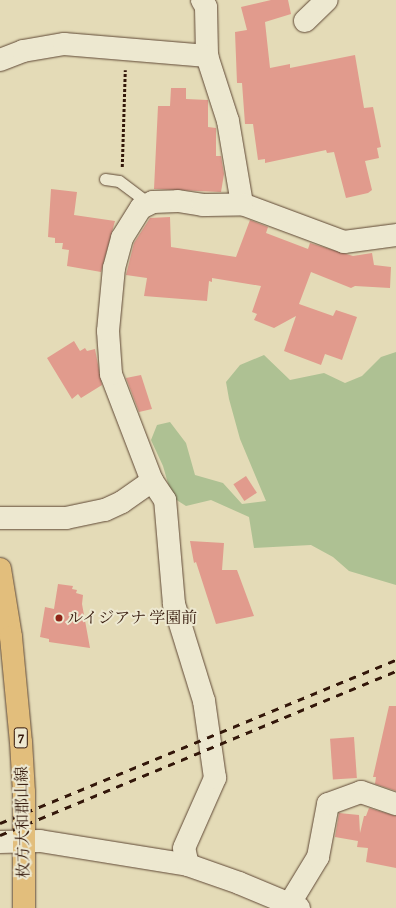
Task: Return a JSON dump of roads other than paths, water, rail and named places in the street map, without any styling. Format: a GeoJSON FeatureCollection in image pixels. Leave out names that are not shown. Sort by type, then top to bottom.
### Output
{"type":"FeatureCollection","features":[{"type":"Feature","properties":{"kind":"main road","name":"枚方大和郡山線"},"geometry":{"type":"LineString","coordinates":[[0,569],[12,637],[21,742],[25,841],[24,908]]}},
{"type":"Feature","properties":{"kind":"street"},"geometry":{"type":"LineString","coordinates":[[305,21],[327,0]]}},
{"type":"Feature","properties":{"kind":"street"},"geometry":{"type":"LineString","coordinates":[[210,2],[207,56],[228,121],[242,204]]}},
{"type":"Feature","properties":{"kind":"street"},"geometry":{"type":"LineString","coordinates":[[0,60],[23,51],[64,44],[126,51],[207,56]]}},
{"type":"Feature","properties":{"kind":"street"},"geometry":{"type":"LineString","coordinates":[[188,865],[184,848],[215,778],[204,701],[174,604],[165,500],[152,481],[111,374],[108,331],[114,268],[122,238],[132,219],[140,208],[150,204],[178,201],[203,205],[242,204],[344,242],[396,235]]}},
{"type":"Feature","properties":{"kind":"street"},"geometry":{"type":"LineString","coordinates":[[0,518],[66,518],[105,510],[152,481]]}},
{"type":"Feature","properties":{"kind":"street"},"geometry":{"type":"LineString","coordinates":[[0,842],[25,841],[86,847],[188,865],[292,906],[318,857],[328,804],[361,792],[396,804]]}},
{"type":"Feature","properties":{"kind":"lane"},"geometry":{"type":"LineString","coordinates":[[105,179],[119,181],[150,204]]}},
{"type":"Feature","properties":{"kind":"railway"},"geometry":{"type":"LineString","coordinates":[[0,823],[396,660]]}},
{"type":"Feature","properties":{"kind":"railway"},"geometry":{"type":"LineString","coordinates":[[0,835],[396,671]]}},
{"type":"Feature","properties":{"kind":"place","name":"ルイジアナ 学園前"},"geometry":{"type":"Point","coordinates":[59,618]}}]}
